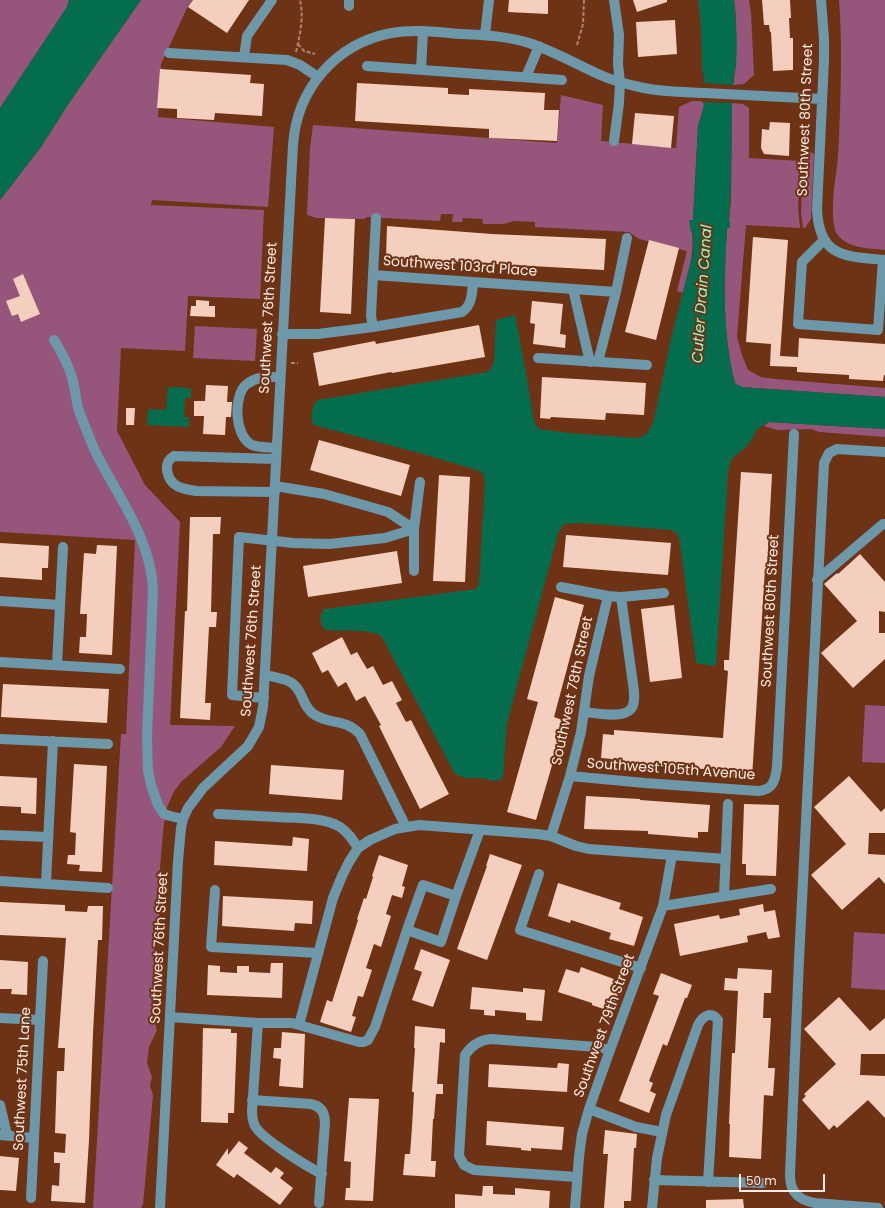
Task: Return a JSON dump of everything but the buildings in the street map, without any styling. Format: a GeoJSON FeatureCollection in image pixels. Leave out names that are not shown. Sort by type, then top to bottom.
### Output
{"type":"FeatureCollection","features":[{"type":"Feature","properties":{"kind":"street"},"geometry":{"type":"LineString","coordinates":[[244,57],[247,36],[272,0]]}},
{"type":"Feature","properties":{"kind":"street"},"geometry":{"type":"LineString","coordinates":[[485,35],[489,0]]}},
{"type":"Feature","properties":{"kind":"street"},"geometry":{"type":"LineString","coordinates":[[614,0],[619,35],[618,64],[620,82],[614,141]]}},
{"type":"Feature","properties":{"kind":"street","name":"Southwest 80th Street"},"geometry":{"type":"LineString","coordinates":[[821,0],[824,39],[817,209],[819,227],[824,240]]}},
{"type":"Feature","properties":{"kind":"street"},"geometry":{"type":"LineString","coordinates":[[421,69],[424,31]]}},
{"type":"Feature","properties":{"kind":"street","name":"Southwest 76th Street"},"geometry":{"type":"LineString","coordinates":[[160,1208],[178,861],[183,818],[195,797],[203,788],[253,740],[259,727],[264,698],[293,138],[295,125],[310,88],[318,77],[333,62],[344,53],[367,40],[391,33],[424,31],[485,35],[524,42],[539,46],[565,57],[598,74],[620,82],[651,90],[822,99]]}},
{"type":"Feature","properties":{"kind":"street"},"geometry":{"type":"LineString","coordinates":[[526,77],[539,46]]}},
{"type":"Feature","properties":{"kind":"street"},"geometry":{"type":"LineString","coordinates":[[169,53],[244,57],[294,62],[318,77]]}},
{"type":"Feature","properties":{"kind":"street"},"geometry":{"type":"LineString","coordinates":[[367,66],[562,80]]}},
{"type":"Feature","properties":{"kind":"street"},"geometry":{"type":"LineString","coordinates":[[373,275],[376,218]]}},
{"type":"Feature","properties":{"kind":"street"},"geometry":{"type":"LineString","coordinates":[[594,362],[616,292],[627,238]]}},
{"type":"Feature","properties":{"kind":"street"},"geometry":{"type":"LineString","coordinates":[[824,240],[832,249],[846,256],[884,260],[878,330],[798,324],[802,262],[824,240]]}},
{"type":"Feature","properties":{"kind":"street","name":"Southwest 103rd Place"},"geometry":{"type":"LineString","coordinates":[[373,327],[371,316],[373,275],[616,292]]}},
{"type":"Feature","properties":{"kind":"street"},"geometry":{"type":"LineString","coordinates":[[282,334],[318,334],[373,327],[462,312],[467,308],[471,300],[473,282]]}},
{"type":"Feature","properties":{"kind":"street"},"geometry":{"type":"LineString","coordinates":[[573,289],[594,362]]}},
{"type":"Feature","properties":{"kind":"street"},"geometry":{"type":"LineString","coordinates":[[54,340],[65,358],[73,380],[79,412],[97,455],[135,526],[149,560],[152,578],[152,591],[147,736],[148,770],[158,806],[164,814],[183,818]]}},
{"type":"Feature","properties":{"kind":"street"},"geometry":{"type":"LineString","coordinates":[[538,358],[647,365]]}},
{"type":"Feature","properties":{"kind":"street"},"geometry":{"type":"LineString","coordinates":[[277,448],[260,447],[251,444],[242,436],[238,424],[241,390],[246,384],[258,378],[280,377]]}},
{"type":"Feature","properties":{"kind":"street","name":"Southwest 80th Street"},"geometry":{"type":"LineString","coordinates":[[770,788],[777,767],[794,434]]}},
{"type":"Feature","properties":{"kind":"street"},"geometry":{"type":"LineString","coordinates":[[244,458],[248,442]]}},
{"type":"Feature","properties":{"kind":"street"},"geometry":{"type":"LineString","coordinates":[[878,1208],[826,1206],[806,1201],[796,1195],[790,1180],[796,1018],[824,463],[829,453],[837,449],[885,452]]}},
{"type":"Feature","properties":{"kind":"street"},"geometry":{"type":"LineString","coordinates":[[276,459],[174,456],[169,460],[166,468],[172,482],[186,489],[196,491],[275,489],[324,494],[388,512],[414,529]]}},
{"type":"Feature","properties":{"kind":"street"},"geometry":{"type":"LineString","coordinates":[[414,571],[414,529],[420,482]]}},
{"type":"Feature","properties":{"kind":"street"},"geometry":{"type":"LineString","coordinates":[[817,580],[883,524],[885,524]]}},
{"type":"Feature","properties":{"kind":"street"},"geometry":{"type":"LineString","coordinates":[[264,698],[232,695],[239,537],[293,543],[329,544],[385,538],[414,529]]}},
{"type":"Feature","properties":{"kind":"street"},"geometry":{"type":"LineString","coordinates":[[57,665],[63,547]]}},
{"type":"Feature","properties":{"kind":"street"},"geometry":{"type":"LineString","coordinates":[[562,587],[608,596],[622,597],[664,593]]}},
{"type":"Feature","properties":{"kind":"street","name":"Southwest 78th Street"},"geometry":{"type":"LineString","coordinates":[[551,836],[570,776],[581,732],[589,676],[608,596]]}},
{"type":"Feature","properties":{"kind":"street"},"geometry":{"type":"LineString","coordinates":[[585,712],[619,714],[630,710],[633,705],[634,690],[622,597]]}},
{"type":"Feature","properties":{"kind":"street"},"geometry":{"type":"LineString","coordinates":[[0,600],[60,605]]}},
{"type":"Feature","properties":{"kind":"street"},"geometry":{"type":"LineString","coordinates":[[0,662],[120,669]]}},
{"type":"Feature","properties":{"kind":"street"},"geometry":{"type":"LineString","coordinates":[[266,675],[291,682],[297,688],[306,706],[313,714],[349,724],[360,734],[406,826]]}},
{"type":"Feature","properties":{"kind":"street"},"geometry":{"type":"LineString","coordinates":[[0,739],[108,744]]}},
{"type":"Feature","properties":{"kind":"street"},"geometry":{"type":"LineString","coordinates":[[46,883],[53,741]]}},
{"type":"Feature","properties":{"kind":"street","name":"Southwest 105th Avenue"},"geometry":{"type":"LineString","coordinates":[[570,776],[758,791],[767,790],[770,788]]}},
{"type":"Feature","properties":{"kind":"street"},"geometry":{"type":"LineString","coordinates":[[724,896],[728,804]]}},
{"type":"Feature","properties":{"kind":"street"},"geometry":{"type":"LineString","coordinates":[[218,814],[299,818],[328,822],[341,827],[358,848]]}},
{"type":"Feature","properties":{"kind":"street"},"geometry":{"type":"LineString","coordinates":[[299,1025],[333,898],[348,862],[358,848],[384,834],[406,826],[419,825],[551,836],[576,846],[589,849],[726,859]]}},
{"type":"Feature","properties":{"kind":"street"},"geometry":{"type":"LineString","coordinates":[[407,930],[441,942],[480,830]]}},
{"type":"Feature","properties":{"kind":"street"},"geometry":{"type":"LineString","coordinates":[[0,835],[48,837]]}},
{"type":"Feature","properties":{"kind":"street","name":"Southwest 79th Street"},"geometry":{"type":"LineString","coordinates":[[575,1208],[582,1134],[589,1109],[641,968],[662,906],[672,855]]}},
{"type":"Feature","properties":{"kind":"street"},"geometry":{"type":"LineString","coordinates":[[539,874],[520,930],[641,968]]}},
{"type":"Feature","properties":{"kind":"street"},"geometry":{"type":"LineString","coordinates":[[0,881],[108,888]]}},
{"type":"Feature","properties":{"kind":"street"},"geometry":{"type":"LineString","coordinates":[[170,1017],[258,1023],[278,1022],[299,1025],[354,1041],[363,1042],[368,1040],[375,1027],[423,885],[456,896]]}},
{"type":"Feature","properties":{"kind":"street"},"geometry":{"type":"LineString","coordinates":[[662,906],[771,889]]}},
{"type":"Feature","properties":{"kind":"street"},"geometry":{"type":"LineString","coordinates":[[215,890],[211,947],[318,953]]}},
{"type":"Feature","properties":{"kind":"street","name":"Southwest 75th Lane"},"geometry":{"type":"LineString","coordinates":[[31,1198],[43,961]]}},
{"type":"Feature","properties":{"kind":"street"},"geometry":{"type":"LineString","coordinates":[[652,1208],[654,1180],[662,1132],[675,1087],[698,1025],[706,1016],[712,1015],[718,1020],[708,1182]]}},
{"type":"Feature","properties":{"kind":"street"},"geometry":{"type":"LineString","coordinates":[[0,1018],[40,1020]]}},
{"type":"Feature","properties":{"kind":"street"},"geometry":{"type":"LineString","coordinates":[[258,1023],[252,1100],[253,1120],[255,1127],[307,1166],[322,1174]]}},
{"type":"Feature","properties":{"kind":"street"},"geometry":{"type":"LineString","coordinates":[[577,1177],[474,1170],[464,1165],[459,1156],[465,1054],[478,1042],[491,1039],[597,1047],[610,1050]]}},
{"type":"Feature","properties":{"kind":"street"},"geometry":{"type":"LineString","coordinates":[[252,1100],[311,1104],[322,1109],[325,1115],[326,1123],[319,1203]]}},
{"type":"Feature","properties":{"kind":"street"},"geometry":{"type":"LineString","coordinates":[[0,1104],[3,1135],[34,1138]]}},
{"type":"Feature","properties":{"kind":"street"},"geometry":{"type":"LineString","coordinates":[[589,1109],[636,1126],[662,1132]]}},
{"type":"Feature","properties":{"kind":"street"},"geometry":{"type":"LineString","coordinates":[[654,1180],[763,1184]]}},
{"type":"Feature","properties":{"kind":"path"},"geometry":{"type":"LineString","coordinates":[[295,56],[303,16],[300,0]]}},
{"type":"Feature","properties":{"kind":"path"},"geometry":{"type":"LineString","coordinates":[[577,45],[583,24],[584,0]]}},
{"type":"Feature","properties":{"kind":"path"},"geometry":{"type":"LineString","coordinates":[[298,44],[304,51],[315,54]]}},
{"type":"Feature","properties":{"kind":"path"},"geometry":{"type":"LineString","coordinates":[[264,358],[275,360]]}},
{"type":"Feature","properties":{"kind":"shaded area"},"geometry":{"type":"Polygon","coordinates":[[[0,0],[69,0],[67,7],[0,108],[0,0]]]}},
{"type":"Feature","properties":{"kind":"shaded area"},"geometry":{"type":"Polygon","coordinates":[[[141,0],[193,0],[187,8],[161,64],[158,117],[274,127],[268,207],[152,200],[151,205],[264,210],[260,299],[188,296],[185,351],[121,348],[117,431],[145,485],[180,522],[170,725],[235,726],[221,747],[181,782],[173,793],[166,810],[159,881],[159,916],[154,946],[154,992],[152,1014],[157,1030],[149,1047],[147,1063],[152,1077],[150,1086],[153,1095],[143,1204],[141,1208],[93,1208],[121,734],[126,734],[135,540],[0,532],[0,200],[41,147],[69,103],[141,0]]]}},
{"type":"Feature","properties":{"kind":"shaded area"},"geometry":{"type":"Polygon","coordinates":[[[734,0],[749,0],[754,75],[744,84],[733,85],[736,64],[736,16],[734,0]]]}},
{"type":"Feature","properties":{"kind":"shaded area"},"geometry":{"type":"Polygon","coordinates":[[[839,0],[885,0],[885,250],[859,247],[847,243],[837,234],[835,229],[833,204],[837,166],[841,85],[839,0]]]}},
{"type":"Feature","properties":{"kind":"shaded area"},"geometry":{"type":"Polygon","coordinates":[[[561,95],[603,105],[601,141],[676,148],[679,107],[692,101],[703,101],[704,106],[698,126],[693,220],[690,220],[692,230],[692,248],[683,293],[677,291],[687,251],[639,239],[629,232],[535,227],[535,222],[514,221],[504,224],[483,224],[482,219],[463,218],[462,222],[452,222],[453,214],[441,214],[440,221],[367,217],[364,219],[317,218],[307,215],[310,148],[313,125],[557,143],[561,95]]]}},
{"type":"Feature","properties":{"kind":"shaded area"},"geometry":{"type":"Polygon","coordinates":[[[732,103],[743,104],[749,108],[749,158],[801,161],[798,207],[800,228],[746,225],[737,337],[748,370],[761,377],[775,379],[885,388],[885,397],[742,387],[735,384],[728,345],[725,306],[727,229],[730,227],[729,220],[731,201],[732,103]]]}},
{"type":"Feature","properties":{"kind":"shaded area"},"geometry":{"type":"Polygon","coordinates":[[[804,150],[814,154],[811,219],[805,228],[803,228],[801,212],[804,150]]]}},
{"type":"Feature","properties":{"kind":"shaded area"},"geometry":{"type":"Polygon","coordinates":[[[195,326],[257,329],[255,361],[193,358],[195,326]]]}},
{"type":"Feature","properties":{"kind":"shaded area"},"geometry":{"type":"Polygon","coordinates":[[[769,422],[885,429],[885,437],[819,432],[811,429],[777,430],[764,426],[769,422]]]}},
{"type":"Feature","properties":{"kind":"shaded area"},"geometry":{"type":"Polygon","coordinates":[[[865,705],[885,706],[885,763],[862,762],[865,705]]]}},
{"type":"Feature","properties":{"kind":"shaded area"},"geometry":{"type":"Polygon","coordinates":[[[854,932],[885,934],[885,990],[851,988],[854,932]]]}},
{"type":"Feature","properties":{"kind":"water"},"geometry":{"type":"Polygon","coordinates":[[[69,0],[141,0],[69,103],[41,147],[0,200],[0,108],[67,7],[69,0]]]}},
{"type":"Feature","properties":{"kind":"water","name":"Cutler Drain Canal"},"geometry":{"type":"Polygon","coordinates":[[[698,0],[734,0],[735,8],[737,56],[732,94],[730,227],[727,229],[725,306],[728,345],[735,383],[742,387],[885,397],[885,429],[769,422],[756,430],[753,438],[745,448],[731,460],[728,472],[716,664],[714,666],[696,662],[679,537],[677,534],[672,530],[582,523],[565,524],[562,526],[558,534],[507,723],[503,776],[501,780],[494,781],[481,778],[466,778],[455,774],[382,637],[378,634],[363,631],[325,630],[321,622],[321,613],[325,609],[476,589],[479,582],[485,482],[483,474],[480,471],[423,454],[314,425],[312,422],[313,407],[318,400],[488,372],[494,363],[496,320],[515,315],[534,422],[539,429],[569,433],[637,438],[647,434],[654,419],[670,343],[693,252],[693,233],[691,232],[689,220],[693,220],[698,126],[704,106],[704,77],[702,68],[701,29],[698,0]]]}},
{"type":"Feature","properties":{"kind":"water"},"geometry":{"type":"Polygon","coordinates":[[[168,387],[191,388],[191,398],[185,398],[184,417],[189,417],[189,427],[147,425],[148,409],[166,410],[168,387]]]}},
{"type":"Feature","properties":{"kind":"pier"},"geometry":{"type":"Polygon","coordinates":[[[702,83],[735,85],[734,103],[701,102],[702,83]]]}}]}
